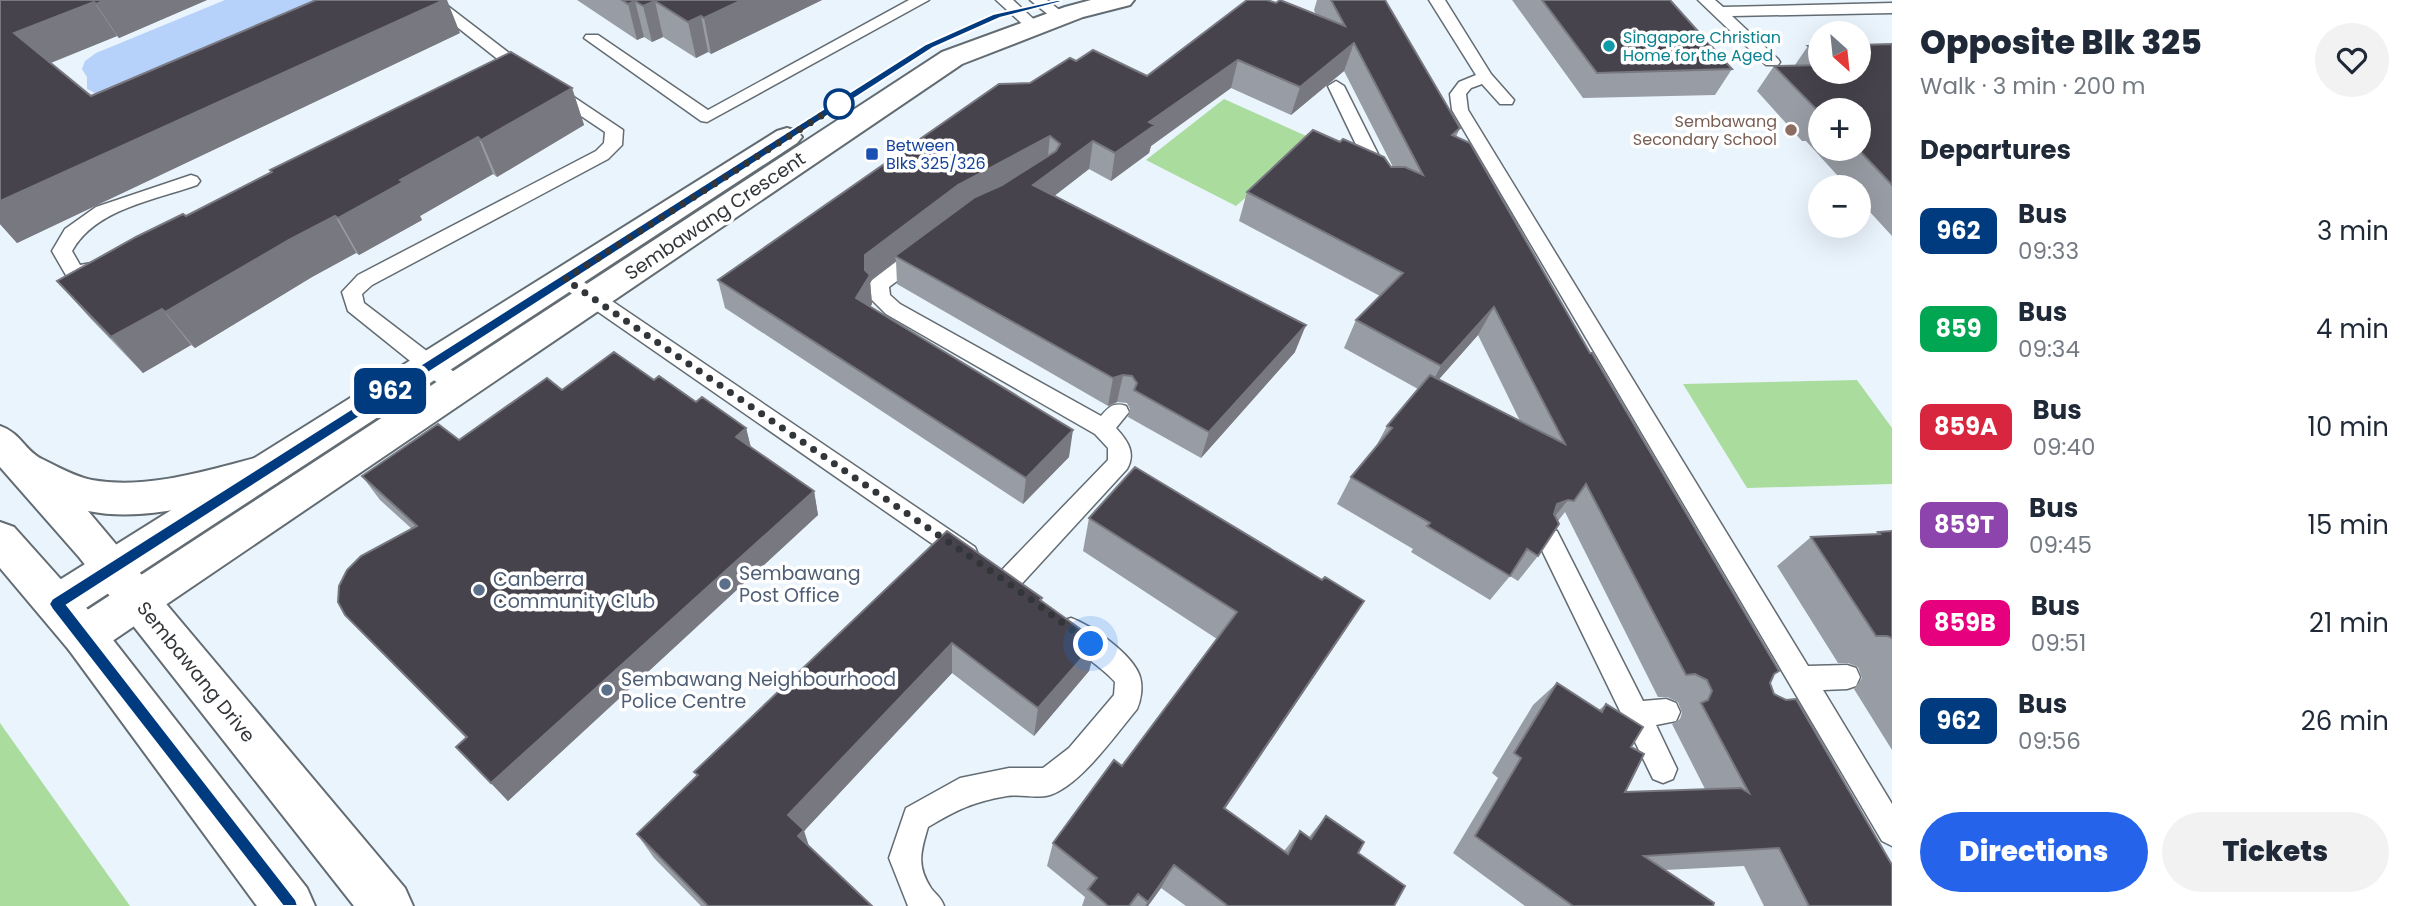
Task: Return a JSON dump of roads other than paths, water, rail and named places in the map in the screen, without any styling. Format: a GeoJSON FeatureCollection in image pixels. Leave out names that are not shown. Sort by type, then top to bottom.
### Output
{"type":"FeatureCollection","features":[{"type":"Feature","properties":{"kind":"street","name":"Sembawang Crescent"},"geometry":{"type":"LineString","coordinates":[[71,620],[579,289],[930,46],[958,32],[1036,8],[1121,0]]}},
{"type":"Feature","properties":{"kind":"street","name":"Sembawang Crescent"},"geometry":{"type":"LineString","coordinates":[[125,585],[263,472],[445,376]]}},
{"type":"Feature","properties":{"kind":"street"},"geometry":{"type":"LineString","coordinates":[[11,454],[92,496],[133,497],[197,489],[263,472]]}},
{"type":"Feature","properties":{"kind":"street","name":"Sembawang Drive"},"geometry":{"type":"LineString","coordinates":[[11,454],[94,545],[387,906]]}},
{"type":"Feature","properties":{"kind":"street"},"geometry":{"type":"LineString","coordinates":[[0,539],[71,620],[289,906]]}},
{"type":"Feature","properties":{"kind":"lane"},"geometry":{"type":"LineString","coordinates":[[431,0],[511,62],[614,130],[613,145],[602,155],[365,280],[352,292],[355,306],[445,376]]}},
{"type":"Feature","properties":{"kind":"lane"},"geometry":{"type":"LineString","coordinates":[[592,38],[707,117],[871,24],[921,0]]}},
{"type":"Feature","properties":{"kind":"lane"},"geometry":{"type":"LineString","coordinates":[[1437,0],[1485,77],[1506,100]]}},
{"type":"Feature","properties":{"kind":"lane"},"geometry":{"type":"LineString","coordinates":[[1706,0],[1772,62]]}},
{"type":"Feature","properties":{"kind":"lane"},"geometry":{"type":"LineString","coordinates":[[1718,12],[1798,6],[1892,8]]}},
{"type":"Feature","properties":{"kind":"lane"},"geometry":{"type":"LineString","coordinates":[[486,74],[511,62]]}},
{"type":"Feature","properties":{"kind":"lane"},"geometry":{"type":"LineString","coordinates":[[1485,77],[1465,85],[1457,100],[1481,161],[1801,679],[1803,704],[1892,831]]}},
{"type":"Feature","properties":{"kind":"lane"},"geometry":{"type":"LineString","coordinates":[[1336,86],[1383,164],[1386,189]]}},
{"type":"Feature","properties":{"kind":"lane"},"geometry":{"type":"LineString","coordinates":[[118,261],[101,269],[74,272],[62,251],[72,233],[103,211],[191,181]]}},
{"type":"Feature","properties":{"kind":"lane"},"geometry":{"type":"LineString","coordinates":[[933,244],[879,285],[880,298],[893,309],[1111,420],[1119,446],[1119,464],[1028,597]]}},
{"type":"Feature","properties":{"kind":"lane"},"geometry":{"type":"LineString","coordinates":[[579,289],[1028,597],[1112,659],[1128,679],[1127,701],[1079,758],[1047,782],[1009,782],[960,792],[916,818],[904,858],[921,900],[929,906]]}},
{"type":"Feature","properties":{"kind":"lane"},"geometry":{"type":"LineString","coordinates":[[1548,538],[1663,769]]}},
{"type":"Feature","properties":{"kind":"lane"},"geometry":{"type":"LineString","coordinates":[[1801,679],[1847,677]]}},
{"type":"Feature","properties":{"kind":"lane"},"geometry":{"type":"LineString","coordinates":[[1636,714],[1666,712]]}},
{"type":"Feature","properties":{"kind":"water"},"geometry":{"type":"Polygon","coordinates":[[[225,0],[347,0],[113,102],[87,89],[87,77],[82,69],[85,61],[96,53],[225,0]]]}},
{"type":"Feature","properties":{"kind":"place","name":"Singapore Christian Home for the Aged"},"geometry":{"type":"Point","coordinates":[1609,46]}},
{"type":"Feature","properties":{"kind":"place","name":"Sembawang Secondary School"},"geometry":{"type":"Point","coordinates":[1791,130]}},
{"type":"Feature","properties":{"kind":"place","name":"Between Blks 325/326"},"geometry":{"type":"Point","coordinates":[872,154]}},
{"type":"Feature","properties":{"kind":"place","name":"Sembawang Post Office"},"geometry":{"type":"Point","coordinates":[725,584]}},
{"type":"Feature","properties":{"kind":"place","name":"Canberra Community Club"},"geometry":{"type":"Point","coordinates":[479,590]}},
{"type":"Feature","properties":{"kind":"place","name":"Sembawang Neighbourhood Police Centre"},"geometry":{"type":"Point","coordinates":[607,690]}}]}
